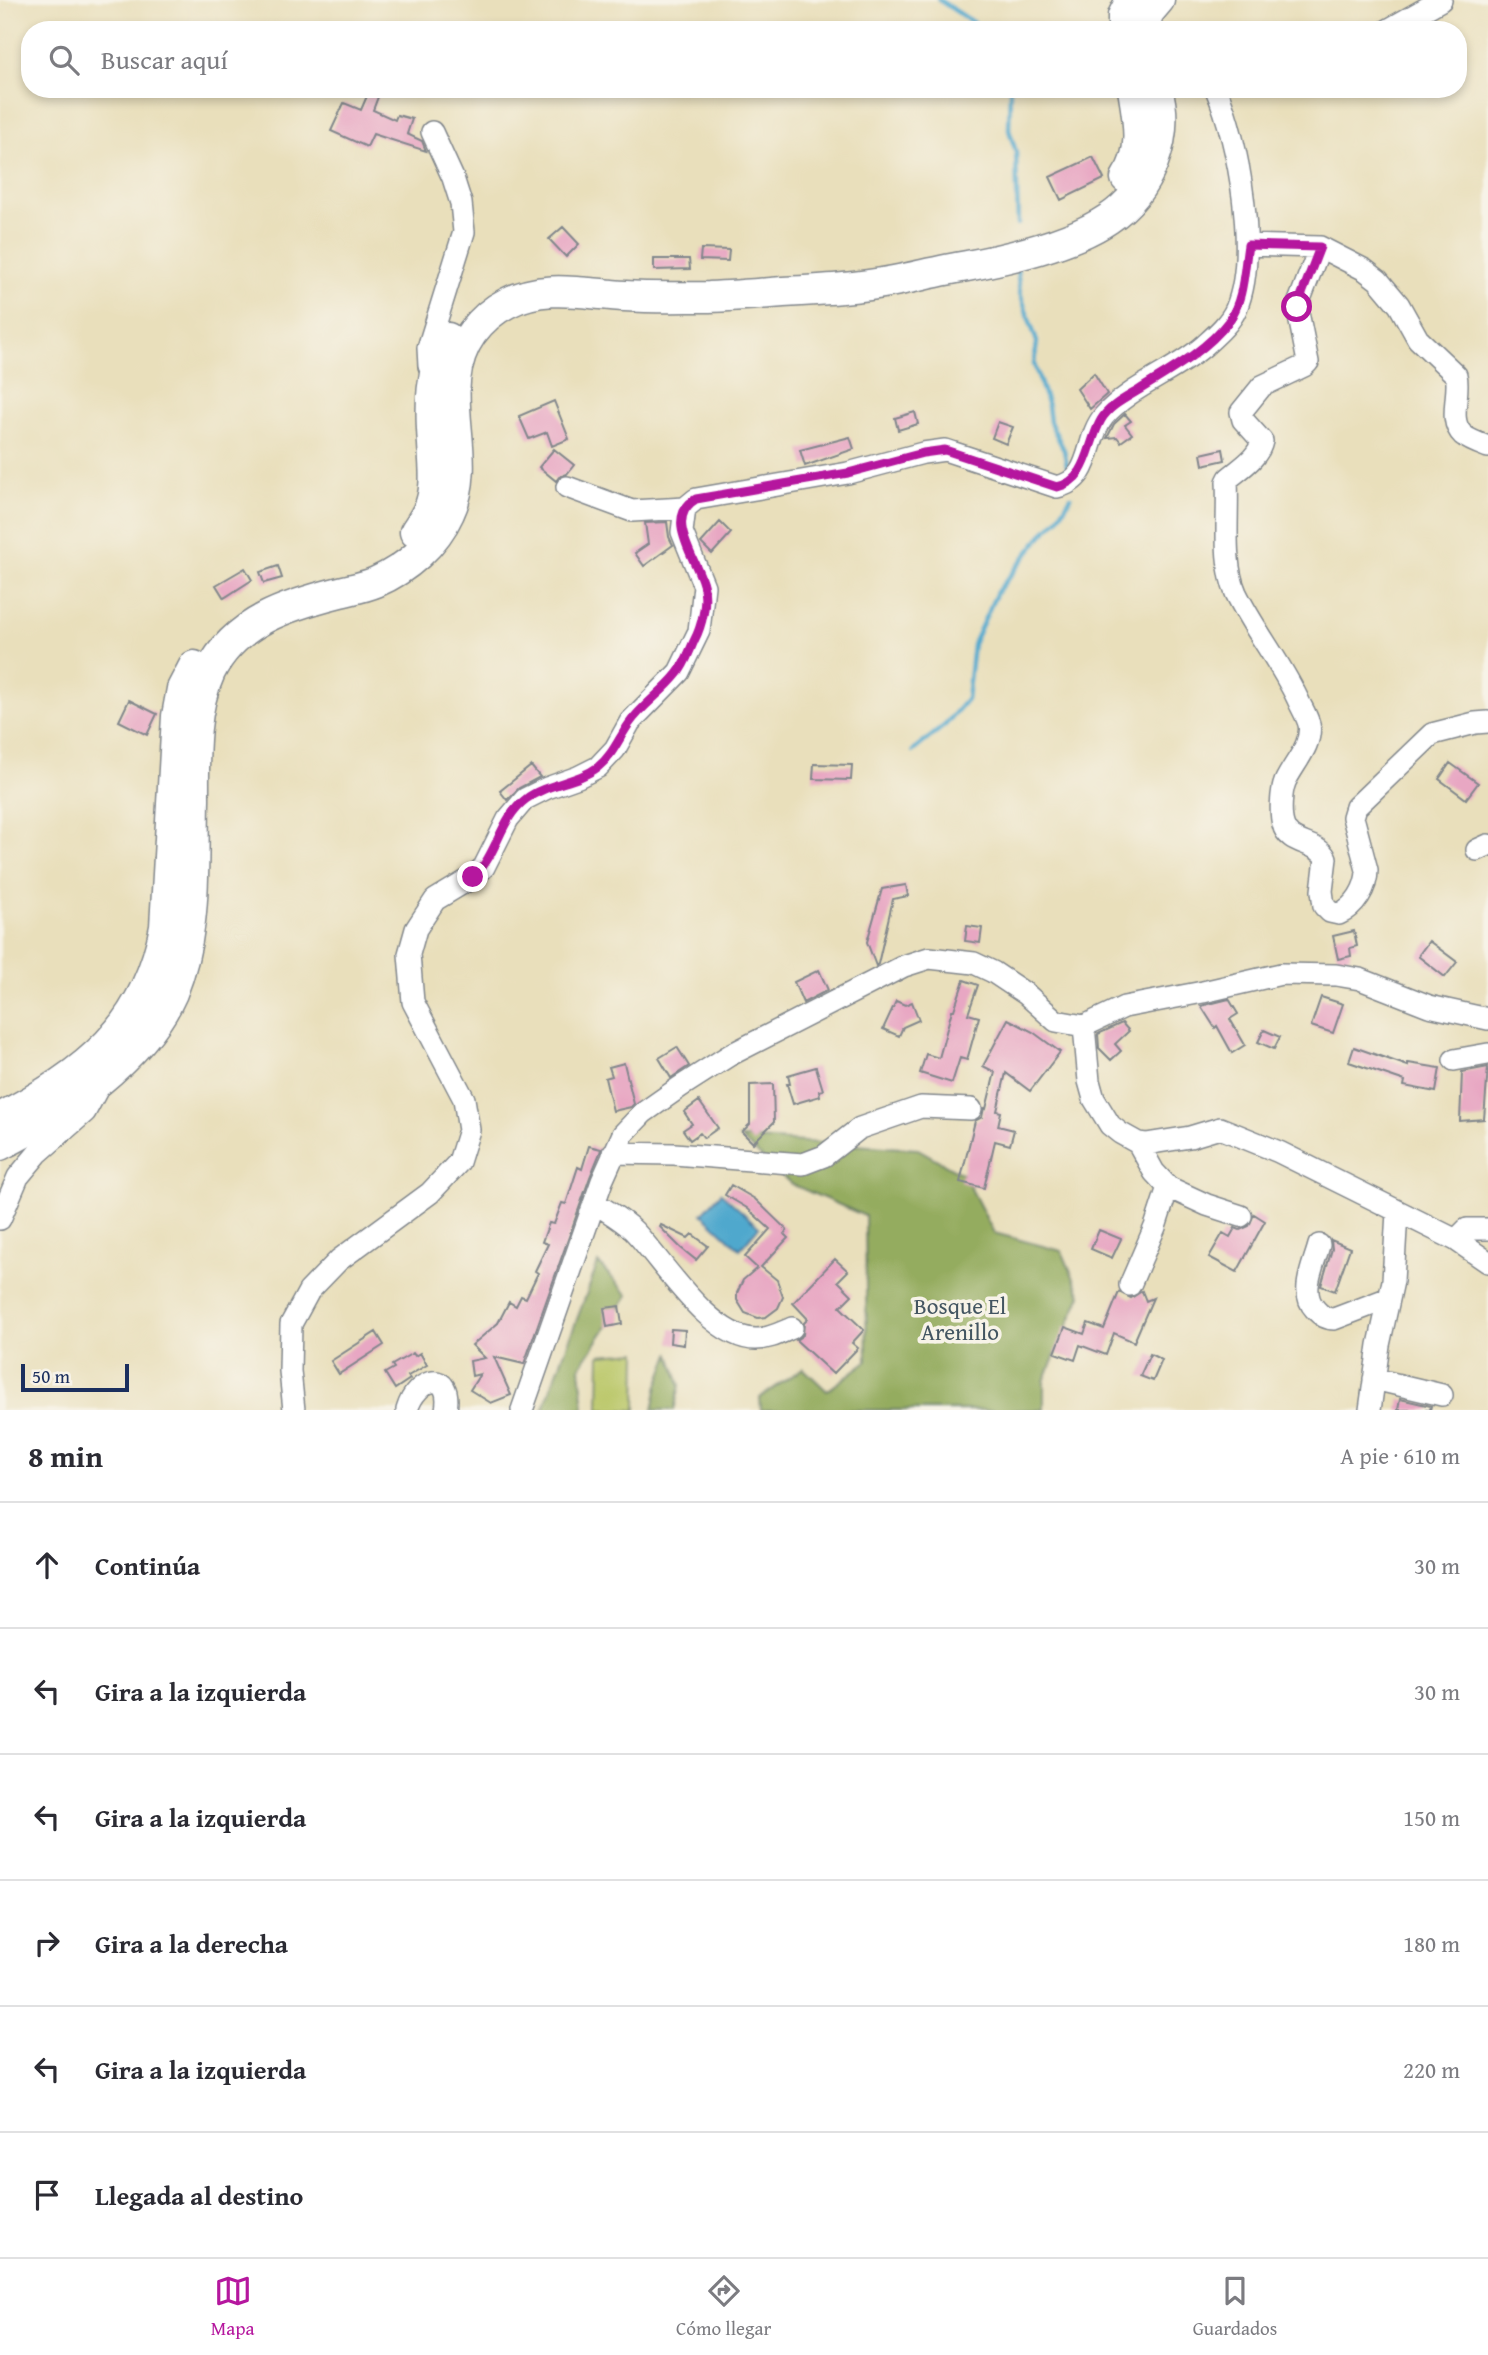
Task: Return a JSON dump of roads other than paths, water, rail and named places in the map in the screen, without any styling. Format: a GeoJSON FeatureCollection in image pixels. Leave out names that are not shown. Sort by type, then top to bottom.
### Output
{"type":"FeatureCollection","features":[{"type":"Feature","properties":{"kind":"highway"},"geometry":{"type":"LineString","coordinates":[[1128,15],[1148,13],[1159,0]]}},
{"type":"Feature","properties":{"kind":"highway"},"geometry":{"type":"LineString","coordinates":[[0,1145],[51,1102],[92,1059],[129,1019],[149,986],[165,927],[177,716],[183,689],[191,670],[207,647],[228,625],[259,605],[293,588],[371,567],[388,558],[410,540],[430,507],[435,489],[433,377],[441,351],[468,310],[504,282],[525,276],[586,275],[636,281],[696,281],[804,276],[947,257],[1044,230],[1087,212],[1115,192],[1131,171],[1139,148],[1134,98]]}},
{"type":"Feature","properties":{"kind":"highway"},"geometry":{"type":"LineString","coordinates":[[0,1118],[80,1096],[132,1049],[155,1021],[171,995],[183,957],[190,919],[194,746],[203,689],[213,667],[230,644],[265,616],[296,603],[371,584],[394,573],[418,555],[438,531],[451,510],[456,487],[458,454],[455,369],[465,344],[481,322],[503,304],[527,294],[551,290],[629,296],[715,297],[841,289],[998,261],[1061,241],[1106,221],[1133,199],[1150,171],[1159,144],[1162,124],[1160,98]]}},
{"type":"Feature","properties":{"kind":"street"},"geometry":{"type":"LineString","coordinates":[[1404,21],[1441,0]]}},
{"type":"Feature","properties":{"kind":"street"},"geometry":{"type":"LineString","coordinates":[[567,487],[632,511],[685,508],[696,499],[848,473],[923,453],[945,450],[1057,487],[1068,485],[1080,471],[1102,418],[1114,405],[1203,347],[1228,323],[1236,309],[1248,245],[1236,149],[1219,98]]}},
{"type":"Feature","properties":{"kind":"street"},"geometry":{"type":"LineString","coordinates":[[432,132],[453,178],[461,203],[464,232],[428,348],[428,363],[433,377]]}},
{"type":"Feature","properties":{"kind":"street"},"geometry":{"type":"LineString","coordinates":[[1248,245],[1320,247],[1365,270],[1399,305],[1418,339],[1456,375],[1457,399],[1454,418],[1463,435],[1488,447]]}},
{"type":"Feature","properties":{"kind":"street"},"geometry":{"type":"LineString","coordinates":[[1320,247],[1297,307],[1308,362],[1262,386],[1241,412],[1243,420],[1262,441],[1254,456],[1227,482],[1226,544],[1235,591],[1296,694],[1308,722],[1310,732],[1305,746],[1284,783],[1282,824],[1293,839],[1317,847],[1326,858],[1322,891],[1324,906],[1330,912],[1339,914],[1353,906],[1367,879],[1353,817],[1356,807],[1432,734],[1488,722]]}},
{"type":"Feature","properties":{"kind":"street"},"geometry":{"type":"LineString","coordinates":[[294,1410],[290,1371],[291,1324],[309,1291],[339,1260],[430,1193],[459,1162],[469,1130],[464,1099],[413,1002],[408,954],[416,929],[435,900],[473,877],[484,867],[508,819],[525,799],[598,767],[615,748],[630,722],[679,672],[699,631],[704,586],[682,532],[685,508]]}},
{"type":"Feature","properties":{"kind":"street"},"geometry":{"type":"LineString","coordinates":[[522,1410],[613,1153],[623,1134],[643,1113],[730,1055],[904,965],[929,958],[974,963],[1026,994],[1056,1021],[1084,1026],[1124,1007],[1281,974],[1336,975],[1360,979],[1429,1006],[1488,1019]]}},
{"type":"Feature","properties":{"kind":"street"},"geometry":{"type":"LineString","coordinates":[[1084,1026],[1089,1081],[1094,1099],[1110,1125],[1120,1133],[1138,1143],[1146,1144],[1190,1137],[1220,1128],[1279,1152],[1457,1240],[1488,1262]]}},
{"type":"Feature","properties":{"kind":"street"},"geometry":{"type":"LineString","coordinates":[[1454,1060],[1488,1054]]}},
{"type":"Feature","properties":{"kind":"street"},"geometry":{"type":"LineString","coordinates":[[0,1219],[18,1177],[38,1153],[85,1112],[105,1075]]}},
{"type":"Feature","properties":{"kind":"street"},"geometry":{"type":"LineString","coordinates":[[613,1153],[674,1154],[803,1164],[824,1156],[860,1128],[921,1107],[971,1109]]}},
{"type":"Feature","properties":{"kind":"street"},"geometry":{"type":"LineString","coordinates":[[1138,1143],[1154,1172],[1168,1187],[1207,1205],[1241,1216]]}},
{"type":"Feature","properties":{"kind":"street"},"geometry":{"type":"LineString","coordinates":[[1130,1284],[1155,1227],[1168,1187]]}},
{"type":"Feature","properties":{"kind":"street"},"geometry":{"type":"LineString","coordinates":[[595,1203],[633,1230],[689,1298],[729,1330],[754,1339],[774,1336],[792,1328]]}},
{"type":"Feature","properties":{"kind":"street"},"geometry":{"type":"LineString","coordinates":[[1370,1410],[1393,1281],[1397,1212]]}},
{"type":"Feature","properties":{"kind":"street"},"geometry":{"type":"LineString","coordinates":[[1457,1240],[1467,1229],[1488,1229]]}},
{"type":"Feature","properties":{"kind":"street"},"geometry":{"type":"LineString","coordinates":[[1320,1245],[1306,1292],[1309,1303],[1326,1319],[1334,1319],[1389,1298]]}},
{"type":"Feature","properties":{"kind":"street"},"geometry":{"type":"LineString","coordinates":[[1374,1380],[1442,1395]]}},
{"type":"Feature","properties":{"kind":"street"},"geometry":{"type":"LineString","coordinates":[[407,1410],[416,1390],[431,1381],[439,1383],[445,1389],[448,1399],[446,1410]]}},
{"type":"Feature","properties":{"kind":"water"},"geometry":{"type":"Polygon","coordinates":[[[721,1193],[759,1227],[740,1249],[702,1214],[721,1193]]]}},
{"type":"Feature","properties":{"kind":"waterway"},"geometry":{"type":"LineString","coordinates":[[939,0],[971,21]]}},
{"type":"Feature","properties":{"kind":"waterway"},"geometry":{"type":"LineString","coordinates":[[1010,98],[1009,130],[1016,152],[1018,224]]}},
{"type":"Feature","properties":{"kind":"waterway"},"geometry":{"type":"LineString","coordinates":[[1017,269],[1020,293],[1037,342],[1034,364],[1048,406],[1050,422],[1064,450],[1068,471]]}},
{"type":"Feature","properties":{"kind":"waterway"},"geometry":{"type":"LineString","coordinates":[[913,751],[945,725],[967,699],[973,644],[997,592],[1057,520],[1071,497]]}},
{"type":"Feature","properties":{"kind":"park label","name":"Bosque El Arenillo"},"geometry":{"type":"Point","coordinates":[960,1318]}}]}
